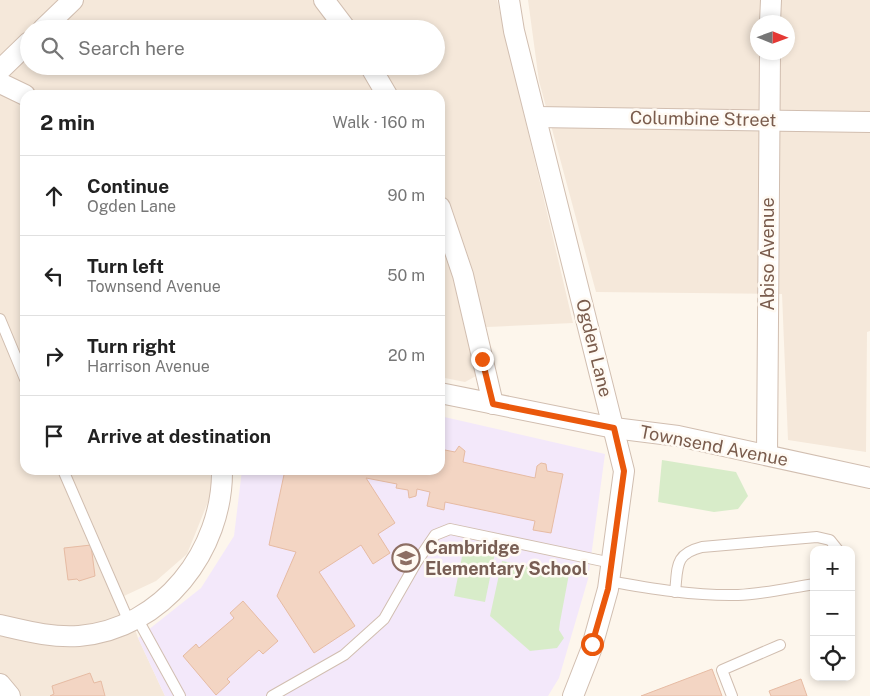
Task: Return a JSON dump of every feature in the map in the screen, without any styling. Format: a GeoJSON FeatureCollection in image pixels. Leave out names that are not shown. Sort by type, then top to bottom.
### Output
{"type":"FeatureCollection","features":[{"type":"Feature","properties":{"kind":"street"},"geometry":{"type":"LineString","coordinates":[[52,20],[73,0]]}},
{"type":"Feature","properties":{"kind":"street"},"geometry":{"type":"LineString","coordinates":[[324,0],[339,20]]}},
{"type":"Feature","properties":{"kind":"street","name":"Ogden Lane"},"geometry":{"type":"LineString","coordinates":[[508,0],[514,31],[624,471],[611,572],[591,650],[573,696]]}},
{"type":"Feature","properties":{"kind":"street"},"geometry":{"type":"LineString","coordinates":[[770,15],[771,0]]}},
{"type":"Feature","properties":{"kind":"street"},"geometry":{"type":"LineString","coordinates":[[0,70],[20,51]]}},
{"type":"Feature","properties":{"kind":"street","name":"Abiso Avenue"},"geometry":{"type":"LineString","coordinates":[[767,455],[770,60]]}},
{"type":"Feature","properties":{"kind":"street"},"geometry":{"type":"LineString","coordinates":[[375,75],[384,90]]}},
{"type":"Feature","properties":{"kind":"street"},"geometry":{"type":"LineString","coordinates":[[0,83],[20,93]]}},
{"type":"Feature","properties":{"kind":"street","name":"Columbine Street"},"geometry":{"type":"LineString","coordinates":[[536,117],[870,122]]}},
{"type":"Feature","properties":{"kind":"street"},"geometry":{"type":"LineString","coordinates":[[445,222],[463,275],[493,404]]}},
{"type":"Feature","properties":{"kind":"street","name":"Townsend Avenue"},"geometry":{"type":"LineString","coordinates":[[445,394],[614,428],[678,436],[870,478]]}},
{"type":"Feature","properties":{"kind":"street"},"geometry":{"type":"LineString","coordinates":[[0,626],[63,636],[105,631],[133,620],[165,599],[188,574],[206,546],[218,514],[222,475]]}},
{"type":"Feature","properties":{"kind":"street"},"geometry":{"type":"LineString","coordinates":[[0,684],[10,696]]}},
{"type":"Feature","properties":{"kind":"lane"},"geometry":{"type":"LineString","coordinates":[[0,319],[20,367]]}},
{"type":"Feature","properties":{"kind":"lane"},"geometry":{"type":"LineString","coordinates":[[65,475],[133,620],[180,696]]}},
{"type":"Feature","properties":{"kind":"lane"},"geometry":{"type":"LineString","coordinates":[[272,696],[344,655],[384,619],[416,563],[435,535],[450,529],[611,572],[675,592],[740,595],[810,585]]}},
{"type":"Feature","properties":{"kind":"lane"},"geometry":{"type":"LineString","coordinates":[[675,592],[678,563],[682,555],[689,550],[702,547],[817,537],[830,540],[837,546]]}},
{"type":"Feature","properties":{"kind":"lane"},"geometry":{"type":"LineString","coordinates":[[732,696],[722,670],[780,645]]}},
{"type":"Feature","properties":{"kind":"shaded area"},"geometry":{"type":"Polygon","coordinates":[[[0,0],[497,0],[573,323],[465,328],[479,368],[478,375],[465,382],[445,378],[445,90],[20,90],[20,475],[210,475],[212,492],[187,554],[156,581],[124,596],[138,638],[165,696],[0,696],[0,0]]]}},
{"type":"Feature","properties":{"kind":"shaded area"},"geometry":{"type":"Polygon","coordinates":[[[528,0],[870,0],[870,331],[867,332],[866,452],[788,440],[782,294],[596,292],[539,81],[528,0]]]}},
{"type":"Feature","properties":{"kind":"shaded area","name":"Cambridge Elementary School"},"geometry":{"type":"Polygon","coordinates":[[[445,417],[605,454],[588,579],[559,678],[548,696],[165,696],[138,638],[201,588],[234,536],[241,475],[445,475],[445,417]]]}},
{"type":"Feature","properties":{"kind":"green space"},"geometry":{"type":"Polygon","coordinates":[[[662,460],[736,472],[748,496],[738,509],[714,512],[658,502],[662,460]]]}},
{"type":"Feature","properties":{"kind":"green space"},"geometry":{"type":"Polygon","coordinates":[[[464,547],[495,553],[485,602],[454,596],[464,547]]]}},
{"type":"Feature","properties":{"kind":"green space"},"geometry":{"type":"Polygon","coordinates":[[[502,561],[569,574],[559,630],[564,638],[557,648],[530,651],[490,616],[502,561]]]}},
{"type":"Feature","properties":{"kind":"building"},"geometry":{"type":"Polygon","coordinates":[[[459,446],[465,451],[463,462],[535,478],[537,466],[541,463],[546,464],[547,471],[563,474],[551,533],[533,530],[535,521],[445,502],[444,510],[427,506],[430,492],[417,489],[416,496],[409,498],[408,490],[396,488],[397,484],[366,478],[395,523],[378,534],[390,553],[373,564],[361,545],[319,572],[355,626],[314,653],[277,596],[296,552],[269,545],[284,475],[445,475],[445,450],[455,452],[459,446]]]}},
{"type":"Feature","properties":{"kind":"building"},"geometry":{"type":"Polygon","coordinates":[[[91,545],[95,576],[79,581],[77,579],[68,580],[64,548],[91,545]]]}},
{"type":"Feature","properties":{"kind":"building"},"geometry":{"type":"Polygon","coordinates":[[[243,601],[278,641],[263,654],[259,650],[227,679],[230,682],[216,695],[183,656],[196,644],[199,648],[234,618],[230,613],[243,601]]]}},
{"type":"Feature","properties":{"kind":"building"},"geometry":{"type":"Polygon","coordinates":[[[712,669],[722,696],[641,696],[712,669]]]}},
{"type":"Feature","properties":{"kind":"building"},"geometry":{"type":"Polygon","coordinates":[[[90,673],[94,683],[101,681],[105,696],[50,696],[54,694],[52,686],[90,673]]]}},
{"type":"Feature","properties":{"kind":"building"},"geometry":{"type":"Polygon","coordinates":[[[801,679],[807,696],[771,696],[769,691],[801,679]]]}},
{"type":"Feature","properties":{"kind":"place","name":"Cambridge Elementary School"},"geometry":{"type":"Point","coordinates":[406,558]}},
{"type":"Feature","properties":{"kind":"route"},"geometry":{"type":"LineString","coordinates":[[482,359],[493,404],[614,428],[624,471],[608,589],[592,644]]}}]}
